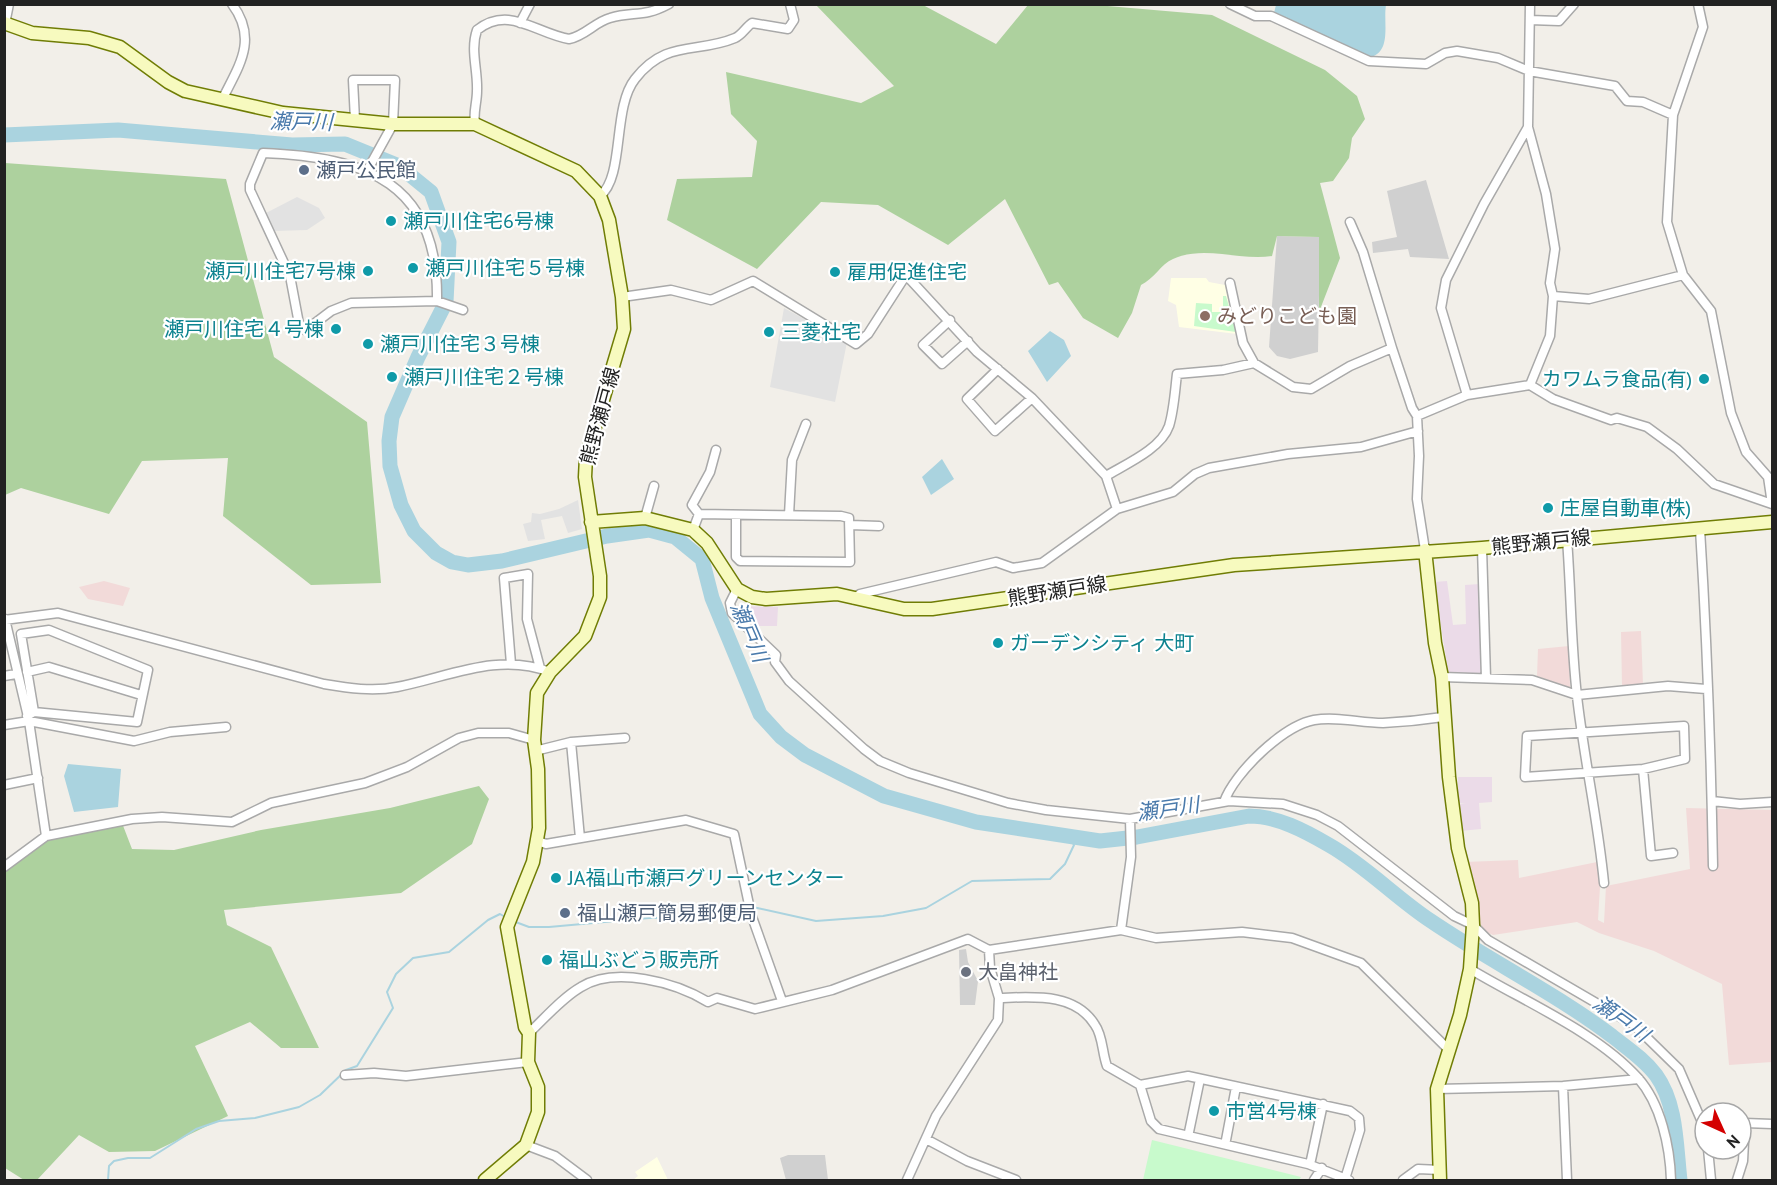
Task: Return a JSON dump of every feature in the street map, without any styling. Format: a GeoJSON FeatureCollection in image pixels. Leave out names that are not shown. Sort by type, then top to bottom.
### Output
{"type":"FeatureCollection","features":[{"type":"Feature","properties":{"kind":"main road","name":"熊野瀬戸線"},"geometry":{"type":"LineString","coordinates":[[5,23],[32,33],[89,38],[120,47],[168,82],[185,91],[222,100],[283,113],[355,120],[475,124],[576,171],[600,196],[609,220],[622,297],[624,329],[586,457],[585,477],[600,585],[598,609],[585,636],[545,670],[537,693],[534,746],[538,769],[538,841],[524,889],[510,920],[512,958],[525,1027],[529,1033]]}},
{"type":"Feature","properties":{"kind":"main road"},"geometry":{"type":"LineString","coordinates":[[592,526],[645,518],[693,530],[707,543],[737,589]]}},
{"type":"Feature","properties":{"kind":"main road","name":"熊野瀬戸線"},"geometry":{"type":"LineString","coordinates":[[737,589],[752,597],[766,599],[828,594],[904,609],[932,609],[1234,565],[1425,550],[1482,548],[1773,522]]}},
{"type":"Feature","properties":{"kind":"main road"},"geometry":{"type":"LineString","coordinates":[[1425,550],[1435,643],[1442,677],[1443,717],[1458,848],[1472,903],[1473,928],[1470,967],[1450,1051],[1437,1089],[1440,1175]]}},
{"type":"Feature","properties":{"kind":"main road"},"geometry":{"type":"LineString","coordinates":[[485,1180],[526,1145],[538,1112],[538,1087],[528,1062],[529,1033]]}},
{"type":"Feature","properties":{"kind":"street"},"geometry":{"type":"LineString","coordinates":[[5,23],[9,4]]}},
{"type":"Feature","properties":{"kind":"street"},"geometry":{"type":"LineString","coordinates":[[222,100],[243,61],[245,49],[242,23],[232,4]]}},
{"type":"Feature","properties":{"kind":"street"},"geometry":{"type":"LineString","coordinates":[[520,23],[530,4]]}},
{"type":"Feature","properties":{"kind":"street"},"geometry":{"type":"LineString","coordinates":[[475,124],[473,115],[477,91],[473,47],[477,30],[495,18],[520,23],[569,39],[578,37],[610,17],[652,13],[669,4]]}},
{"type":"Feature","properties":{"kind":"street"},"geometry":{"type":"LineString","coordinates":[[600,196],[614,166],[624,96],[636,77],[672,49],[736,38],[752,23],[788,29],[794,20],[790,4]]}},
{"type":"Feature","properties":{"kind":"street"},"geometry":{"type":"LineString","coordinates":[[1230,4],[1255,16],[1271,16],[1369,61],[1426,64],[1445,53],[1457,51],[1498,58],[1528,71],[1615,86],[1627,101],[1643,102],[1673,115]]}},
{"type":"Feature","properties":{"kind":"street"},"geometry":{"type":"LineString","coordinates":[[1530,4],[1528,127],[1546,194],[1555,249],[1550,283],[1553,296],[1550,336],[1530,385]]}},
{"type":"Feature","properties":{"kind":"street"},"geometry":{"type":"LineString","coordinates":[[1530,20],[1559,21],[1574,4]]}},
{"type":"Feature","properties":{"kind":"street"},"geometry":{"type":"LineString","coordinates":[[1417,416],[1467,395],[1530,385],[1553,399],[1611,420],[1617,418],[1647,427],[1677,449],[1714,484],[1772,504],[1768,477],[1746,452],[1731,413],[1711,311],[1683,275],[1667,222],[1673,115],[1703,27],[1698,4]]}},
{"type":"Feature","properties":{"kind":"street"},"geometry":{"type":"LineString","coordinates":[[355,120],[353,80],[395,80],[393,123],[368,168]]}},
{"type":"Feature","properties":{"kind":"street"},"geometry":{"type":"LineString","coordinates":[[1467,395],[1440,308],[1446,280],[1484,204],[1528,127]]}},
{"type":"Feature","properties":{"kind":"street"},"geometry":{"type":"LineString","coordinates":[[440,302],[432,243],[419,218],[404,197],[386,180],[368,168],[312,155],[263,153],[250,184],[290,276],[300,329],[306,330],[330,311],[351,303],[440,302],[463,310]]}},
{"type":"Feature","properties":{"kind":"street"},"geometry":{"type":"LineString","coordinates":[[1350,222],[1360,245],[1392,348],[1417,416],[1416,499],[1425,550]]}},
{"type":"Feature","properties":{"kind":"street"},"geometry":{"type":"LineString","coordinates":[[622,297],[671,290],[711,300],[753,281],[856,344],[868,334],[906,275],[968,341],[1032,399],[1106,476],[1116,509]]}},
{"type":"Feature","properties":{"kind":"street"},"geometry":{"type":"LineString","coordinates":[[1553,296],[1589,299],[1683,275]]}},
{"type":"Feature","properties":{"kind":"street"},"geometry":{"type":"LineString","coordinates":[[1230,283],[1243,343],[1254,363],[1293,387],[1311,389],[1350,366],[1392,348]]}},
{"type":"Feature","properties":{"kind":"street"},"geometry":{"type":"LineString","coordinates":[[950,320],[923,345],[942,364],[968,341]]}},
{"type":"Feature","properties":{"kind":"street"},"geometry":{"type":"LineString","coordinates":[[1106,476],[1154,446],[1169,427],[1177,374],[1223,370],[1254,363]]}},
{"type":"Feature","properties":{"kind":"street"},"geometry":{"type":"LineString","coordinates":[[998,369],[967,399],[995,432],[1032,399]]}},
{"type":"Feature","properties":{"kind":"street"},"geometry":{"type":"LineString","coordinates":[[789,514],[792,459],[807,424]]}},
{"type":"Feature","properties":{"kind":"street"},"geometry":{"type":"LineString","coordinates":[[853,599],[860,594],[996,562],[1013,568],[1042,563],[1116,509],[1173,492],[1195,474],[1209,468],[1288,454],[1361,447],[1418,431]]}},
{"type":"Feature","properties":{"kind":"street"},"geometry":{"type":"LineString","coordinates":[[716,450],[710,472],[692,505],[694,510],[699,514],[789,514],[849,518],[850,562],[740,561],[736,557],[736,515]]}},
{"type":"Feature","properties":{"kind":"street"},"geometry":{"type":"LineString","coordinates":[[645,518],[654,486]]}},
{"type":"Feature","properties":{"kind":"street"},"geometry":{"type":"LineString","coordinates":[[693,530],[699,514]]}},
{"type":"Feature","properties":{"kind":"street"},"geometry":{"type":"LineString","coordinates":[[850,525],[879,526]]}},
{"type":"Feature","properties":{"kind":"street"},"geometry":{"type":"LineString","coordinates":[[1700,529],[1707,637],[1706,688],[1711,753],[1713,866]]}},
{"type":"Feature","properties":{"kind":"street"},"geometry":{"type":"LineString","coordinates":[[1567,539],[1577,695],[1604,883]]}},
{"type":"Feature","properties":{"kind":"street"},"geometry":{"type":"LineString","coordinates":[[1482,548],[1486,678]]}},
{"type":"Feature","properties":{"kind":"street"},"geometry":{"type":"LineString","coordinates":[[30,716],[16,674],[5,620],[58,613],[324,684],[355,689],[399,687],[477,666],[511,664],[545,670],[527,619],[528,574],[504,578],[511,664]]}},
{"type":"Feature","properties":{"kind":"street"},"geometry":{"type":"LineString","coordinates":[[737,589],[730,603],[732,613],[776,655],[775,663],[789,681],[880,762],[1008,802],[1046,810],[1130,820],[1224,802],[1255,800],[1283,804],[1317,814],[1338,826],[1454,916],[1497,946],[1634,1025],[1679,1069],[1693,1101]]}},
{"type":"Feature","properties":{"kind":"street"},"geometry":{"type":"LineString","coordinates":[[4,725],[30,716],[137,722],[148,670],[49,630],[21,634],[27,672],[30,716],[46,836]]}},
{"type":"Feature","properties":{"kind":"street"},"geometry":{"type":"LineString","coordinates":[[27,672],[49,667],[141,695]]}},
{"type":"Feature","properties":{"kind":"street"},"geometry":{"type":"LineString","coordinates":[[4,676],[16,674]]}},
{"type":"Feature","properties":{"kind":"street"},"geometry":{"type":"LineString","coordinates":[[1442,677],[1532,680],[1577,695],[1668,686],[1706,688]]}},
{"type":"Feature","properties":{"kind":"street"},"geometry":{"type":"LineString","coordinates":[[30,716],[134,741],[170,732],[226,727]]}},
{"type":"Feature","properties":{"kind":"street"},"geometry":{"type":"LineString","coordinates":[[1224,802],[1228,790],[1264,750],[1279,738],[1312,720],[1403,723],[1443,717]]}},
{"type":"Feature","properties":{"kind":"street"},"geometry":{"type":"LineString","coordinates":[[1684,726],[1685,759],[1642,769],[1525,777],[1527,736],[1684,726]]}},
{"type":"Feature","properties":{"kind":"street"},"geometry":{"type":"LineString","coordinates":[[4,867],[46,836],[132,819],[162,817],[232,822],[271,803],[365,783],[407,767],[459,738],[478,734],[509,733],[534,746],[625,738]]}},
{"type":"Feature","properties":{"kind":"street"},"geometry":{"type":"LineString","coordinates":[[571,742],[580,838]]}},
{"type":"Feature","properties":{"kind":"street"},"geometry":{"type":"LineString","coordinates":[[1642,769],[1651,856],[1673,854]]}},
{"type":"Feature","properties":{"kind":"street"},"geometry":{"type":"LineString","coordinates":[[4,785],[38,778]]}},
{"type":"Feature","properties":{"kind":"street"},"geometry":{"type":"LineString","coordinates":[[1712,801],[1740,804],[1773,802]]}},
{"type":"Feature","properties":{"kind":"street"},"geometry":{"type":"LineString","coordinates":[[538,841],[546,844],[686,820],[734,834],[751,914],[782,1001]]}},
{"type":"Feature","properties":{"kind":"street"},"geometry":{"type":"LineString","coordinates":[[1121,930],[1131,854],[1130,820]]}},
{"type":"Feature","properties":{"kind":"street"},"geometry":{"type":"LineString","coordinates":[[529,1033],[581,987],[619,975],[694,993],[708,1002],[717,998],[754,1009],[832,990],[968,939],[988,950],[1121,930],[1156,938],[1242,932],[1292,938],[1361,963],[1450,1051]]}},
{"type":"Feature","properties":{"kind":"street"},"geometry":{"type":"LineString","coordinates":[[907,1180],[936,1116],[998,1020],[999,998],[990,968],[988,950]]}},
{"type":"Feature","properties":{"kind":"street"},"geometry":{"type":"LineString","coordinates":[[1470,967],[1584,1034],[1612,1054],[1639,1079],[1657,1111],[1664,1133],[1670,1154],[1671,1180]]}},
{"type":"Feature","properties":{"kind":"street"},"geometry":{"type":"LineString","coordinates":[[999,998],[1055,998],[1080,1011],[1095,1024],[1107,1066],[1140,1085],[1151,1121],[1159,1129],[1322,1168],[1347,1180],[1360,1130],[1359,1118],[1350,1111],[1200,1078],[1169,1078],[1140,1085]]}},
{"type":"Feature","properties":{"kind":"street"},"geometry":{"type":"LineString","coordinates":[[345,1075],[374,1073],[406,1076],[528,1062]]}},
{"type":"Feature","properties":{"kind":"street"},"geometry":{"type":"LineString","coordinates":[[1189,1132],[1200,1078]]}},
{"type":"Feature","properties":{"kind":"street"},"geometry":{"type":"LineString","coordinates":[[1437,1089],[1563,1086],[1639,1079]]}},
{"type":"Feature","properties":{"kind":"street"},"geometry":{"type":"LineString","coordinates":[[1563,1086],[1567,1180]]}},
{"type":"Feature","properties":{"kind":"street"},"geometry":{"type":"LineString","coordinates":[[1226,1140],[1236,1087]]}},
{"type":"Feature","properties":{"kind":"street"},"geometry":{"type":"LineString","coordinates":[[1311,1160],[1323,1104]]}},
{"type":"Feature","properties":{"kind":"street"},"geometry":{"type":"LineString","coordinates":[[1737,1180],[1743,1161],[1745,1123],[1773,1124]]}},
{"type":"Feature","properties":{"kind":"street"},"geometry":{"type":"LineString","coordinates":[[926,1139],[967,1161],[1016,1180]]}},
{"type":"Feature","properties":{"kind":"street"},"geometry":{"type":"LineString","coordinates":[[526,1145],[555,1156],[587,1180]]}},
{"type":"Feature","properties":{"kind":"street"},"geometry":{"type":"LineString","coordinates":[[1709,1161],[1711,1180]]}},
{"type":"Feature","properties":{"kind":"street"},"geometry":{"type":"LineString","coordinates":[[1314,1180],[1322,1168]]}},
{"type":"Feature","properties":{"kind":"street"},"geometry":{"type":"LineString","coordinates":[[1403,1180],[1418,1169],[1440,1175]]}},
{"type":"Feature","properties":{"kind":"shaded area"},"geometry":{"type":"Polygon","coordinates":[[[1426,180],[1449,259],[1410,257],[1408,249],[1373,253],[1372,242],[1397,237],[1387,191],[1426,180]]]}},
{"type":"Feature","properties":{"kind":"shaded area"},"geometry":{"type":"Polygon","coordinates":[[[297,197],[319,208],[325,218],[307,230],[274,231],[266,213],[297,197]]]}},
{"type":"Feature","properties":{"kind":"shaded area"},"geometry":{"type":"Polygon","coordinates":[[[1277,236],[1320,237],[1318,352],[1290,359],[1277,356],[1269,347],[1277,236]]]}},
{"type":"Feature","properties":{"kind":"shaded area","name":"みどりこども園"},"geometry":{"type":"Polygon","coordinates":[[[1171,278],[1206,278],[1209,282],[1225,285],[1237,334],[1179,327],[1176,305],[1168,301],[1171,278]]]}},
{"type":"Feature","properties":{"kind":"shaded area"},"geometry":{"type":"Polygon","coordinates":[[[784,308],[847,342],[835,402],[770,387],[784,308]]]}},
{"type":"Feature","properties":{"kind":"shaded area"},"geometry":{"type":"Polygon","coordinates":[[[578,500],[582,529],[568,533],[562,516],[541,520],[545,539],[528,541],[523,524],[531,522],[532,513],[540,514],[559,509],[578,500]]]}},
{"type":"Feature","properties":{"kind":"shaded area"},"geometry":{"type":"Polygon","coordinates":[[[104,581],[130,588],[123,606],[88,599],[79,587],[104,581]]]}},
{"type":"Feature","properties":{"kind":"shaded area"},"geometry":{"type":"Polygon","coordinates":[[[1447,581],[1453,625],[1466,624],[1465,585],[1480,584],[1482,675],[1449,676],[1434,582],[1447,581]]]}},
{"type":"Feature","properties":{"kind":"shaded area"},"geometry":{"type":"Polygon","coordinates":[[[740,606],[778,607],[777,626],[754,626],[740,606]]]}},
{"type":"Feature","properties":{"kind":"shaded area"},"geometry":{"type":"Polygon","coordinates":[[[1641,631],[1643,685],[1622,686],[1621,632],[1641,631]]]}},
{"type":"Feature","properties":{"kind":"shaded area"},"geometry":{"type":"Polygon","coordinates":[[[1569,646],[1570,688],[1537,676],[1538,649],[1569,646]]]}},
{"type":"Feature","properties":{"kind":"shaded area"},"geometry":{"type":"Polygon","coordinates":[[[1458,777],[1492,777],[1492,802],[1479,803],[1481,829],[1460,831],[1458,804],[1466,803],[1458,803],[1458,777]]]}},
{"type":"Feature","properties":{"kind":"shaded area"},"geometry":{"type":"Polygon","coordinates":[[[1686,808],[1772,810],[1772,1062],[1729,1065],[1722,984],[1654,951],[1599,933],[1577,922],[1493,935],[1481,929],[1466,878],[1464,862],[1518,860],[1519,878],[1597,862],[1600,887],[1598,920],[1604,923],[1606,886],[1690,869],[1686,808]]]}},
{"type":"Feature","properties":{"kind":"shaded area","name":"大畠神社"},"geometry":{"type":"Polygon","coordinates":[[[966,949],[968,962],[978,981],[975,1005],[960,1005],[959,950],[966,949]]]}},
{"type":"Feature","properties":{"kind":"shaded area"},"geometry":{"type":"Polygon","coordinates":[[[788,1155],[825,1155],[828,1180],[786,1180],[780,1158],[788,1155]]]}},
{"type":"Feature","properties":{"kind":"shaded area"},"geometry":{"type":"Polygon","coordinates":[[[657,1157],[668,1180],[633,1180],[638,1176],[635,1172],[657,1157]]]}},
{"type":"Feature","properties":{"kind":"green space"},"geometry":{"type":"Polygon","coordinates":[[[816,5],[923,5],[996,44],[1028,5],[1096,5],[1212,15],[1325,70],[1357,96],[1365,119],[1352,138],[1349,158],[1333,181],[1320,183],[1340,258],[1319,312],[1319,237],[1277,236],[1272,256],[1247,257],[1197,253],[1173,259],[1141,285],[1132,313],[1118,338],[1083,318],[1058,282],[1049,285],[1005,199],[948,245],[878,205],[821,202],[757,269],[667,220],[677,179],[752,177],[757,141],[731,114],[726,72],[861,103],[894,86],[816,5]]]}},
{"type":"Feature","properties":{"kind":"green space"},"geometry":{"type":"Polygon","coordinates":[[[5,163],[226,179],[274,357],[367,422],[381,583],[311,585],[223,516],[228,458],[142,461],[109,514],[21,488],[5,495],[5,163]]]}},
{"type":"Feature","properties":{"kind":"green space"},"geometry":{"type":"Polygon","coordinates":[[[1223,296],[1226,296],[1236,332],[1194,326],[1196,303],[1212,304],[1212,312],[1223,312],[1223,296]]]}},
{"type":"Feature","properties":{"kind":"green space"},"geometry":{"type":"Polygon","coordinates":[[[479,786],[489,799],[472,844],[401,893],[224,910],[227,925],[271,947],[319,1048],[281,1048],[250,1022],[195,1046],[228,1116],[155,1151],[109,1152],[79,1135],[37,1180],[24,1180],[5,1168],[4,870],[60,831],[122,823],[132,849],[174,850],[261,830],[390,808],[479,786]]]}},
{"type":"Feature","properties":{"kind":"green space"},"geometry":{"type":"Polygon","coordinates":[[[1152,1140],[1301,1177],[1299,1180],[1143,1180],[1152,1140]]]}},
{"type":"Feature","properties":{"kind":"water"},"geometry":{"type":"Polygon","coordinates":[[[1276,5],[1386,5],[1382,49],[1371,57],[1274,13],[1276,5]]]}},
{"type":"Feature","properties":{"kind":"water"},"geometry":{"type":"Polygon","coordinates":[[[1050,331],[1064,340],[1071,356],[1047,382],[1028,351],[1050,331]]]}},
{"type":"Feature","properties":{"kind":"water"},"geometry":{"type":"Polygon","coordinates":[[[942,459],[954,479],[931,495],[922,477],[942,459]]]}},
{"type":"Feature","properties":{"kind":"water"},"geometry":{"type":"Polygon","coordinates":[[[68,764],[121,769],[118,807],[74,812],[64,776],[68,764]]]}},
{"type":"Feature","properties":{"kind":"waterway","name":"瀬戸川"},"geometry":{"type":"LineString","coordinates":[[4,135],[118,130],[292,145],[345,144],[399,166],[431,192],[449,242],[446,302],[418,357],[392,417],[389,441],[390,466],[401,505],[414,531],[436,553],[452,562],[468,565],[502,561],[607,536],[649,530],[675,537],[702,559],[712,598],[760,714],[781,737],[805,755],[884,796],[976,822],[1100,841],[1137,837],[1249,816],[1280,821],[1310,835],[1356,862],[1431,921],[1590,1020],[1646,1064],[1663,1086],[1672,1112],[1680,1180]]}},
{"type":"Feature","properties":{"kind":"waterway"},"geometry":{"type":"LineString","coordinates":[[753,907],[816,921],[883,916],[926,908],[972,881],[1050,879],[1065,864],[1074,845],[1069,836]]}},
{"type":"Feature","properties":{"kind":"waterway"},"geometry":{"type":"LineString","coordinates":[[513,921],[529,927],[549,927],[649,918],[691,918],[747,907]]}},
{"type":"Feature","properties":{"kind":"waterway"},"geometry":{"type":"LineString","coordinates":[[108,1180],[109,1166],[114,1161],[128,1158],[150,1158],[196,1129],[219,1121],[255,1118],[299,1107],[320,1095],[346,1070],[357,1066],[393,1008],[387,992],[396,974],[413,958],[449,952],[488,920],[500,914],[505,917]]}},
{"type":"Feature","properties":{"kind":"place","name":"瀬戸公民館"},"geometry":{"type":"Point","coordinates":[304,170]}},
{"type":"Feature","properties":{"kind":"place","name":"瀬戸川住宅6号棟"},"geometry":{"type":"Point","coordinates":[391,221]}},
{"type":"Feature","properties":{"kind":"place","name":"瀬戸川住宅５号棟"},"geometry":{"type":"Point","coordinates":[413,268]}},
{"type":"Feature","properties":{"kind":"place","name":"瀬戸川住宅7号棟"},"geometry":{"type":"Point","coordinates":[368,271]}},
{"type":"Feature","properties":{"kind":"place","name":"雇用促進住宅"},"geometry":{"type":"Point","coordinates":[835,272]}},
{"type":"Feature","properties":{"kind":"place","name":"みどりこども園"},"geometry":{"type":"Point","coordinates":[1205,316]}},
{"type":"Feature","properties":{"kind":"place","name":"瀬戸川住宅４号棟"},"geometry":{"type":"Point","coordinates":[336,329]}},
{"type":"Feature","properties":{"kind":"place","name":"三菱社宅"},"geometry":{"type":"Point","coordinates":[769,332]}},
{"type":"Feature","properties":{"kind":"place","name":"瀬戸川住宅３号棟"},"geometry":{"type":"Point","coordinates":[368,344]}},
{"type":"Feature","properties":{"kind":"place","name":"瀬戸川住宅２号棟"},"geometry":{"type":"Point","coordinates":[392,377]}},
{"type":"Feature","properties":{"kind":"place","name":"カワムラ食品(有)"},"geometry":{"type":"Point","coordinates":[1704,379]}},
{"type":"Feature","properties":{"kind":"place","name":"庄屋自動車(株)"},"geometry":{"type":"Point","coordinates":[1548,508]}},
{"type":"Feature","properties":{"kind":"place","name":"ガーデンシティ 大町"},"geometry":{"type":"Point","coordinates":[998,643]}},
{"type":"Feature","properties":{"kind":"place","name":"JA福山市瀬戸グリーンセンター"},"geometry":{"type":"Point","coordinates":[556,878]}},
{"type":"Feature","properties":{"kind":"place","name":"福山瀬戸簡易郵便局"},"geometry":{"type":"Point","coordinates":[565,913]}},
{"type":"Feature","properties":{"kind":"place","name":"福山ぶどう販売所"},"geometry":{"type":"Point","coordinates":[547,960]}},
{"type":"Feature","properties":{"kind":"place","name":"大畠神社"},"geometry":{"type":"Point","coordinates":[966,972]}},
{"type":"Feature","properties":{"kind":"place","name":"市営4号棟"},"geometry":{"type":"Point","coordinates":[1214,1111]}}]}
